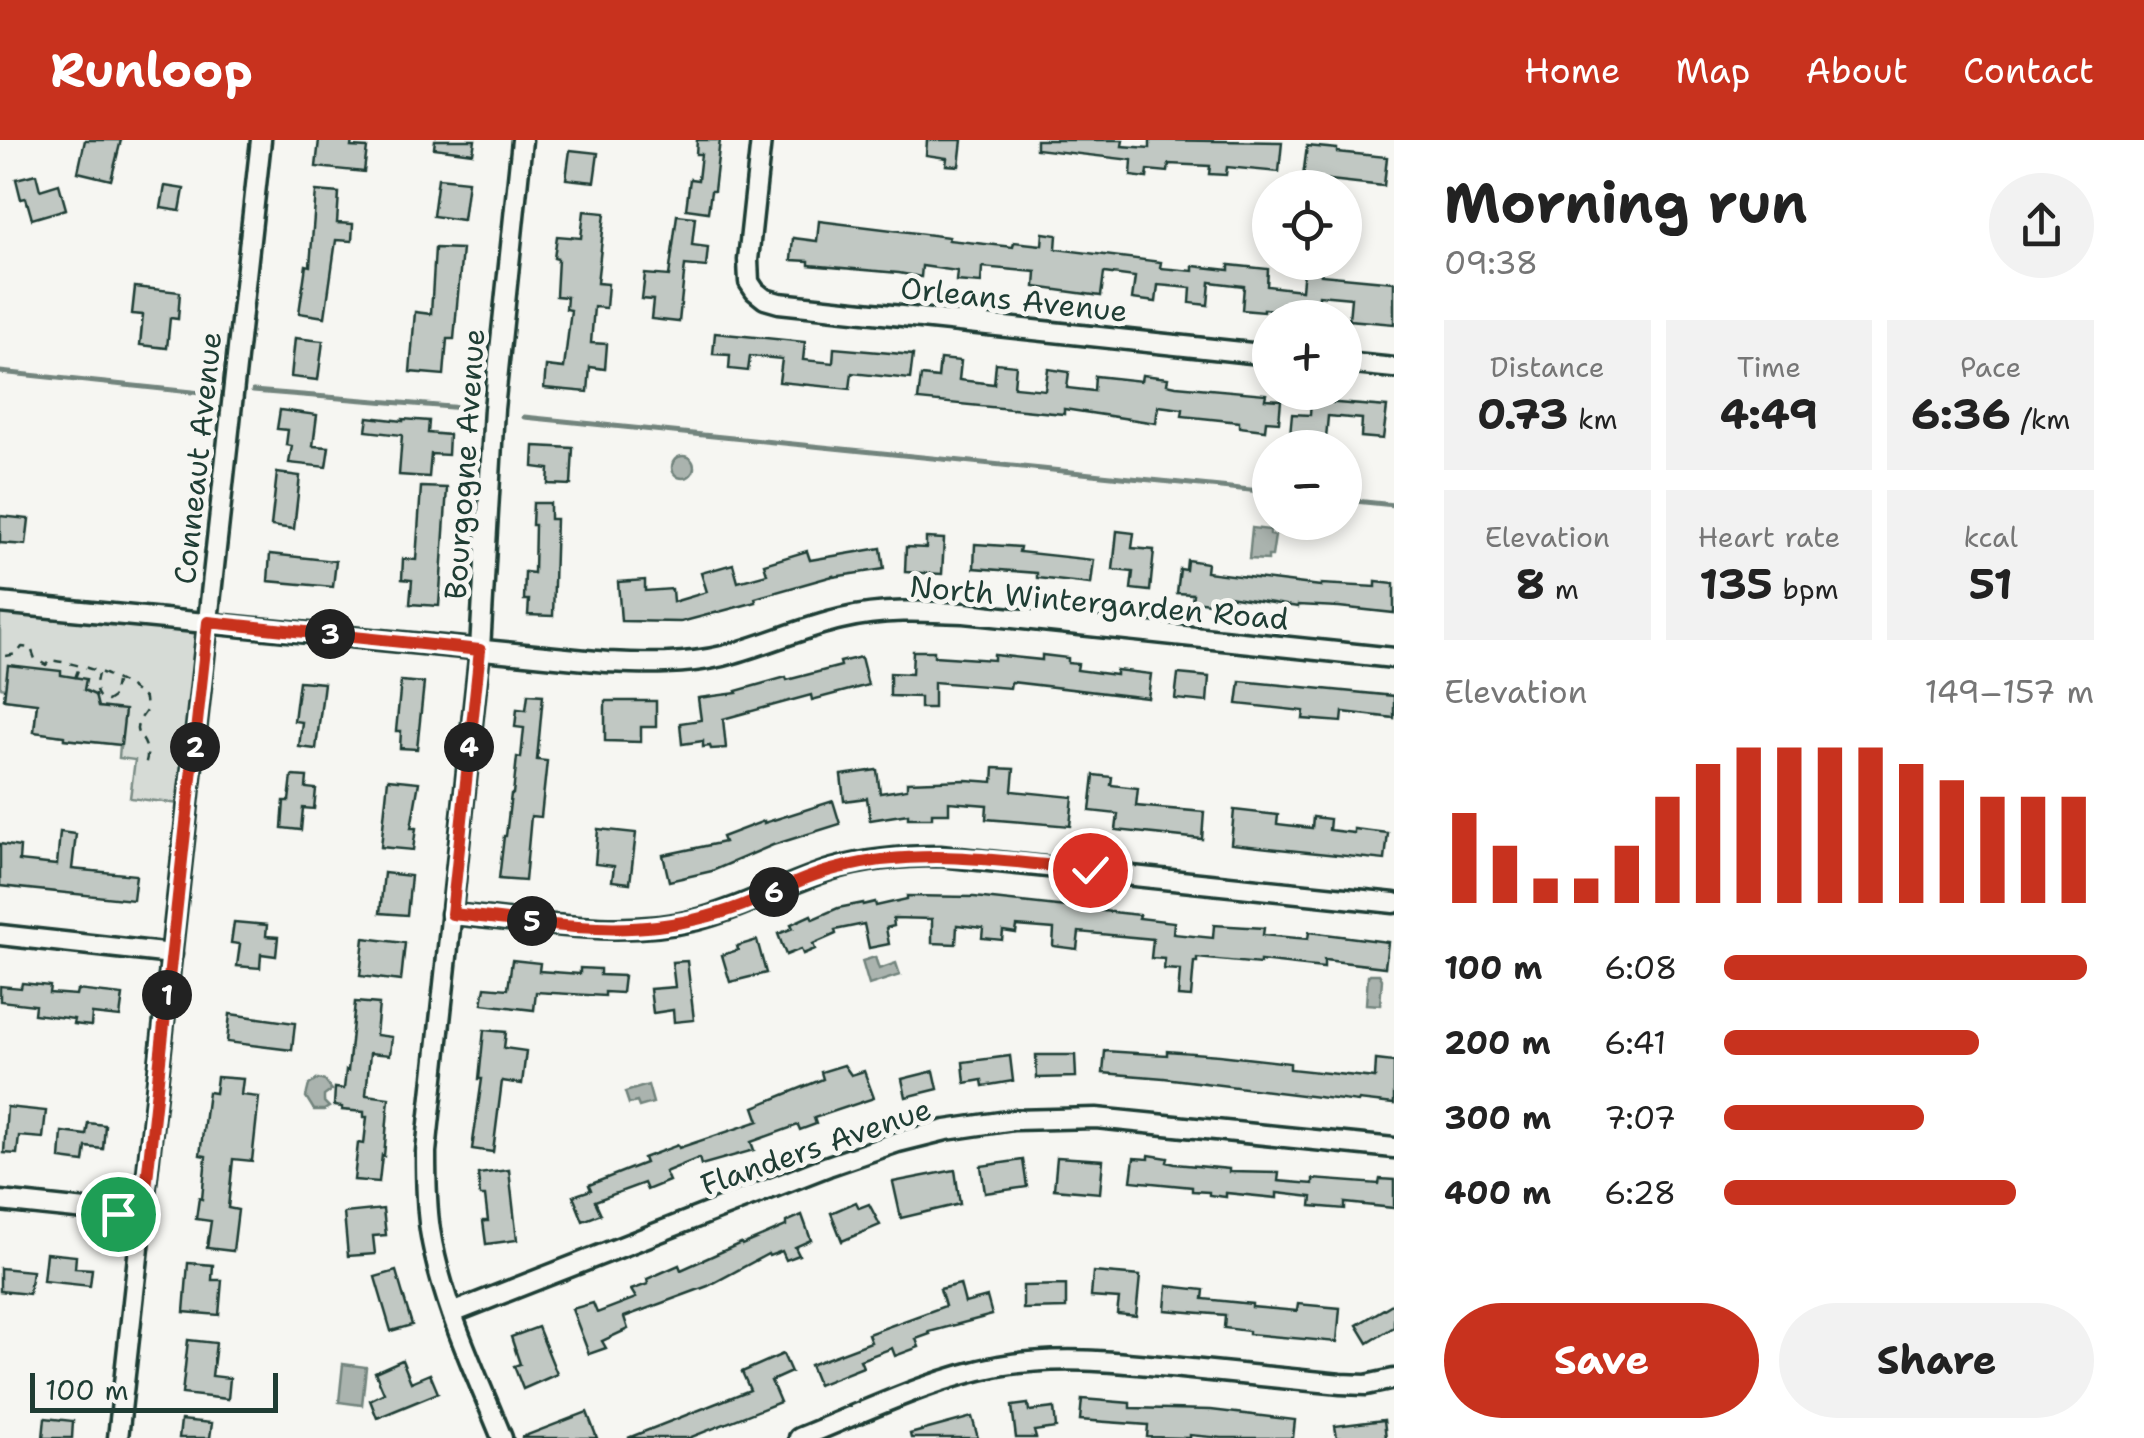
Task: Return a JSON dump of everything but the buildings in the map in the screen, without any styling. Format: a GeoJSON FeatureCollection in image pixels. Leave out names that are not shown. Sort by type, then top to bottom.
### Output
{"type":"FeatureCollection","features":[{"type":"Feature","properties":{"kind":"street","name":"Conneaut Avenue"},"geometry":{"type":"LineString","coordinates":[[118,1438],[261,140]]}},
{"type":"Feature","properties":{"kind":"street","name":"Bourgogne Avenue"},"geometry":{"type":"LineString","coordinates":[[502,1438],[438,1268],[426,1191],[428,1134],[480,650],[494,409],[522,140]]}},
{"type":"Feature","properties":{"kind":"street","name":"Orleans Avenue"},"geometry":{"type":"LineString","coordinates":[[762,140],[748,260],[749,282],[766,300],[1252,353]]}},
{"type":"Feature","properties":{"kind":"street"},"geometry":{"type":"LineString","coordinates":[[1362,365],[1394,368]]}},
{"type":"Feature","properties":{"kind":"street","name":"North Wintergarden Road"},"geometry":{"type":"LineString","coordinates":[[0,604],[607,662],[682,662],[720,657],[844,618],[915,610],[1394,658]]}},
{"type":"Feature","properties":{"kind":"street"},"geometry":{"type":"LineString","coordinates":[[452,914],[573,926],[657,926],[730,910],[835,868],[913,856],[998,860],[1394,903]]}},
{"type":"Feature","properties":{"kind":"street"},"geometry":{"type":"LineString","coordinates":[[0,935],[172,954]]}},
{"type":"Feature","properties":{"kind":"street","name":"Flanders Avenue"},"geometry":{"type":"LineString","coordinates":[[452,1313],[828,1166],[946,1130],[1030,1118],[1096,1118],[1394,1148]]}},
{"type":"Feature","properties":{"kind":"street"},"geometry":{"type":"LineString","coordinates":[[0,1201],[143,1216]]}},
{"type":"Feature","properties":{"kind":"street"},"geometry":{"type":"LineString","coordinates":[[798,1438],[963,1375],[1048,1360],[1135,1363],[1341,1384],[1394,1379]]}},
{"type":"Feature","properties":{"kind":"path"},"geometry":{"type":"LineString","coordinates":[[6,656],[17,654],[22,647],[31,648],[35,659],[46,665],[50,660],[80,665],[128,684],[145,699],[146,711],[137,724],[137,734],[147,750],[144,770]]}},
{"type":"Feature","properties":{"kind":"path"},"geometry":{"type":"LineString","coordinates":[[75,678],[80,665]]}},
{"type":"Feature","properties":{"kind":"path"},"geometry":{"type":"LineString","coordinates":[[98,672],[97,696],[102,700],[107,702],[113,697],[117,680]]}},
{"type":"Feature","properties":{"kind":"shaded area"},"geometry":{"type":"Polygon","coordinates":[[[683,456],[691,459],[691,475],[683,478],[675,475],[672,467],[675,459],[683,456]]]}},
{"type":"Feature","properties":{"kind":"shaded area"},"geometry":{"type":"Polygon","coordinates":[[[1252,528],[1252,540],[1274,540],[1268,560],[1249,559],[1252,528]]]}},
{"type":"Feature","properties":{"kind":"shaded area"},"geometry":{"type":"Polygon","coordinates":[[[0,604],[208,622],[189,805],[130,798],[135,760],[119,758],[120,745],[34,732],[37,703],[4,699],[6,688],[0,687],[0,604]]]}},
{"type":"Feature","properties":{"kind":"shaded area"},"geometry":{"type":"Polygon","coordinates":[[[875,957],[879,969],[896,963],[900,975],[869,985],[862,961],[875,957]]]}},
{"type":"Feature","properties":{"kind":"shaded area"},"geometry":{"type":"Polygon","coordinates":[[[1370,974],[1379,974],[1382,979],[1380,1005],[1366,1004],[1370,974]]]}},
{"type":"Feature","properties":{"kind":"shaded area"},"geometry":{"type":"Polygon","coordinates":[[[318,1079],[332,1090],[324,1096],[329,1107],[324,1110],[314,1110],[306,1097],[309,1085],[318,1079]]]}},
{"type":"Feature","properties":{"kind":"shaded area"},"geometry":{"type":"Polygon","coordinates":[[[648,1085],[653,1103],[639,1107],[637,1102],[629,1104],[625,1092],[648,1085]]]}},
{"type":"Feature","properties":{"kind":"shaded area"},"geometry":{"type":"Polygon","coordinates":[[[343,1364],[366,1367],[362,1405],[339,1402],[343,1364]]]}},
{"type":"Feature","properties":{"kind":"waterway"},"geometry":{"type":"LineString","coordinates":[[0,372],[211,394]]}},
{"type":"Feature","properties":{"kind":"waterway"},"geometry":{"type":"LineString","coordinates":[[253,391],[463,408]]}},
{"type":"Feature","properties":{"kind":"waterway"},"geometry":{"type":"LineString","coordinates":[[524,417],[1252,490]]}},
{"type":"Feature","properties":{"kind":"waterway"},"geometry":{"type":"LineString","coordinates":[[1362,502],[1394,505]]}},
{"type":"Feature","properties":{"kind":"route"},"geometry":{"type":"LineString","coordinates":[[118,1214],[143,1216],[208,622],[480,650],[452,914],[573,926],[657,926],[730,910],[835,868],[913,856],[1090,870]]}}]}
